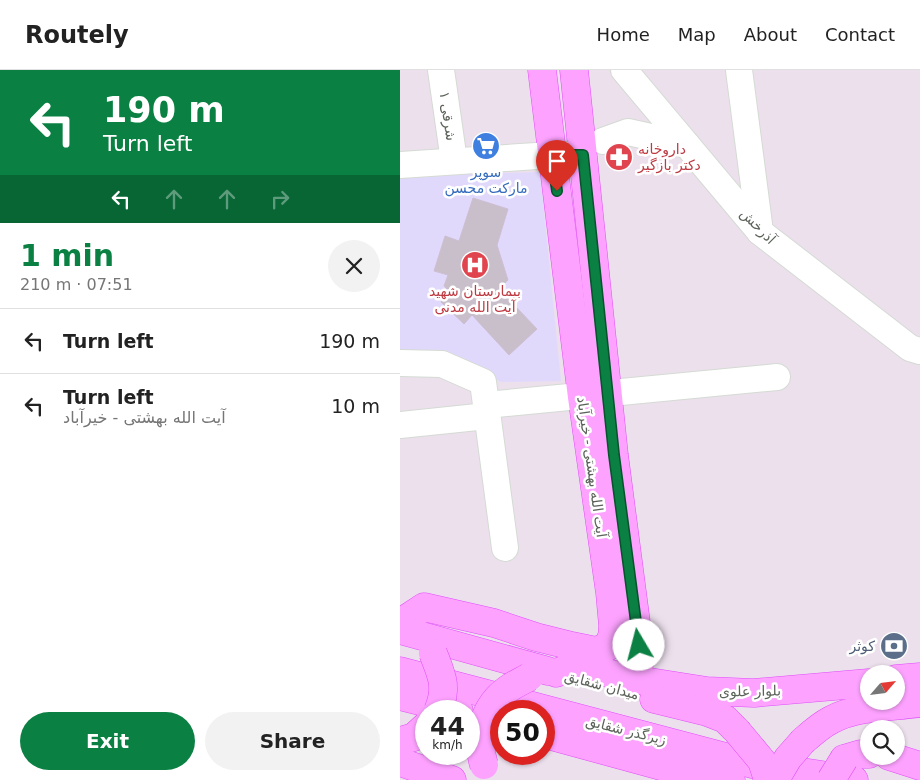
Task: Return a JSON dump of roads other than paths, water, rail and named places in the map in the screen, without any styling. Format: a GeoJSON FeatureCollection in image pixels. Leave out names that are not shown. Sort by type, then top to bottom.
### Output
{"type":"FeatureCollection","features":[{"type":"Feature","properties":{"kind":"main road","name":"آیت الله بهشتی - خیرآباد"},"geometry":{"type":"LineString","coordinates":[[542,70],[552,155],[640,653],[640,665],[631,679]]}},
{"type":"Feature","properties":{"kind":"main road","name":"آیت الله بهشتی - خیرآباد"},"geometry":{"type":"LineString","coordinates":[[400,623],[424,607],[494,623],[536,637],[596,651],[607,647],[612,637],[595,396],[593,148],[574,70]]}},
{"type":"Feature","properties":{"kind":"main road"},"geometry":{"type":"LineString","coordinates":[[400,630],[420,639],[433,652],[442,675],[443,700]]}},
{"type":"Feature","properties":{"kind":"main road","name":"میدان شقایق"},"geometry":{"type":"LineString","coordinates":[[400,630],[544,674],[707,712],[724,719],[737,731],[762,761],[768,780]]}},
{"type":"Feature","properties":{"kind":"main road","name":"بلوار علوی"},"geometry":{"type":"LineString","coordinates":[[544,674],[576,665],[631,679],[707,691],[754,693],[860,683]]}},
{"type":"Feature","properties":{"kind":"main road","name":"زیرگذر شقایق"},"geometry":{"type":"LineString","coordinates":[[400,671],[756,765],[846,770]]}},
{"type":"Feature","properties":{"kind":"main road"},"geometry":{"type":"LineString","coordinates":[[488,773],[480,753],[480,740],[486,714],[504,692],[544,674]]}},
{"type":"Feature","properties":{"kind":"main road"},"geometry":{"type":"LineString","coordinates":[[905,678],[920,677]]}},
{"type":"Feature","properties":{"kind":"main road"},"geometry":{"type":"LineString","coordinates":[[400,696],[416,700]]}},
{"type":"Feature","properties":{"kind":"main road"},"geometry":{"type":"LineString","coordinates":[[775,780],[788,758],[803,741],[832,719],[866,710],[920,703]]}},
{"type":"Feature","properties":{"kind":"main road","name":"زیرگذر شقایق"},"geometry":{"type":"LineString","coordinates":[[555,737],[661,766],[731,780]]}},
{"type":"Feature","properties":{"kind":"main road"},"geometry":{"type":"LineString","coordinates":[[905,761],[920,766]]}},
{"type":"Feature","properties":{"kind":"main road"},"geometry":{"type":"LineString","coordinates":[[400,762],[433,778]]}},
{"type":"Feature","properties":{"kind":"street","name":"شرقی ۱"},"geometry":{"type":"LineString","coordinates":[[441,70],[454,161]]}},
{"type":"Feature","properties":{"kind":"street","name":"آذرخش"},"geometry":{"type":"LineString","coordinates":[[624,70],[760,232],[910,348],[920,352]]}},
{"type":"Feature","properties":{"kind":"street"},"geometry":{"type":"LineString","coordinates":[[739,70],[760,232]]}},
{"type":"Feature","properties":{"kind":"street"},"geometry":{"type":"LineString","coordinates":[[400,165],[552,155],[593,148],[628,132],[687,145]]}},
{"type":"Feature","properties":{"kind":"street"},"geometry":{"type":"LineString","coordinates":[[400,363],[442,364],[485,401],[505,548]]}},
{"type":"Feature","properties":{"kind":"street"},"geometry":{"type":"LineString","coordinates":[[400,424],[485,401],[595,396],[777,378]]}},
{"type":"Feature","properties":{"kind":"place","name":"سوپر مارکت محسن"},"geometry":{"type":"Point","coordinates":[486,146]}},
{"type":"Feature","properties":{"kind":"place","name":"داروخانه دکتر بازگیر"},"geometry":{"type":"Point","coordinates":[619,157]}},
{"type":"Feature","properties":{"kind":"place","name":"بیمارستان شهید آیت الله مدنی"},"geometry":{"type":"Point","coordinates":[475,265]}},
{"type":"Feature","properties":{"kind":"place","name":"کوثر"},"geometry":{"type":"Point","coordinates":[894,646]}}]}
